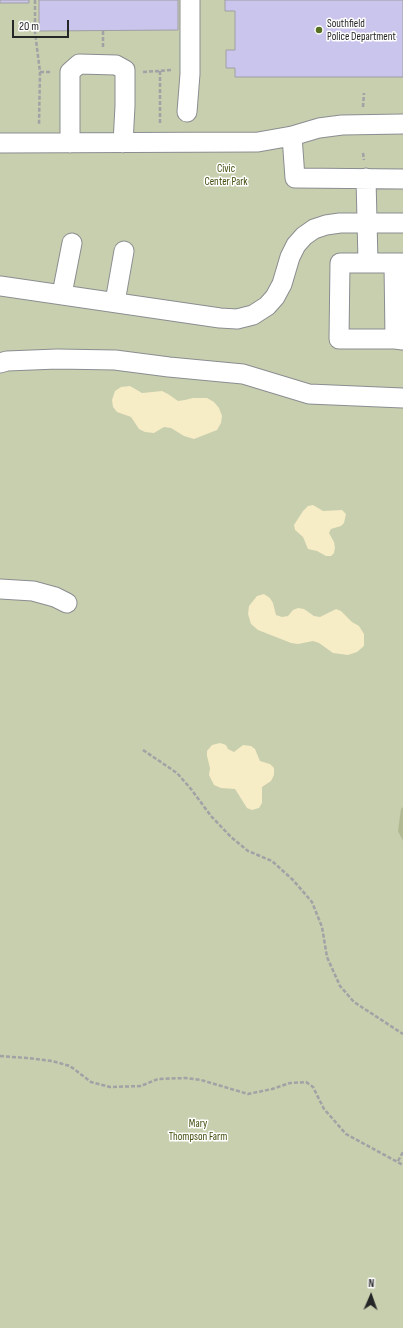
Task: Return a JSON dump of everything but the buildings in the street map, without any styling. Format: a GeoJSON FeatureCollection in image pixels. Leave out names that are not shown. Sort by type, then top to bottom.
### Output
{"type":"FeatureCollection","features":[{"type":"Feature","properties":{"kind":"street"},"geometry":{"type":"LineString","coordinates":[[190,0],[190,74],[192,101]]}},
{"type":"Feature","properties":{"kind":"street"},"geometry":{"type":"LineString","coordinates":[[70,143],[70,72],[79,64],[116,65],[125,70],[123,143]]}},
{"type":"Feature","properties":{"kind":"street"},"geometry":{"type":"LineString","coordinates":[[0,143],[258,142],[292,136],[319,128],[342,125],[403,124]]}},
{"type":"Feature","properties":{"kind":"street"},"geometry":{"type":"LineString","coordinates":[[292,136],[295,178],[403,178]]}},
{"type":"Feature","properties":{"kind":"street"},"geometry":{"type":"LineString","coordinates":[[366,178],[368,263]]}},
{"type":"Feature","properties":{"kind":"street"},"geometry":{"type":"LineString","coordinates":[[0,286],[220,318],[237,318],[253,315],[267,306],[275,297],[282,284],[290,257],[296,245],[304,236],[314,229],[340,223],[403,223]]}},
{"type":"Feature","properties":{"kind":"street"},"geometry":{"type":"LineString","coordinates":[[62,294],[72,243]]}},
{"type":"Feature","properties":{"kind":"street"},"geometry":{"type":"LineString","coordinates":[[115,302],[124,251]]}},
{"type":"Feature","properties":{"kind":"street"},"geometry":{"type":"LineString","coordinates":[[340,263],[399,263],[399,340],[339,339],[340,263]]}},
{"type":"Feature","properties":{"kind":"street"},"geometry":{"type":"LineString","coordinates":[[0,363],[57,359],[115,360],[244,374],[309,394],[403,398]]}},
{"type":"Feature","properties":{"kind":"street"},"geometry":{"type":"LineString","coordinates":[[0,590],[33,591],[55,597],[68,603]]}},
{"type":"Feature","properties":{"kind":"path"},"geometry":{"type":"LineString","coordinates":[[35,0],[35,32],[40,72],[40,143]]}},
{"type":"Feature","properties":{"kind":"path"},"geometry":{"type":"LineString","coordinates":[[103,30],[103,54]]}},
{"type":"Feature","properties":{"kind":"path"},"geometry":{"type":"LineString","coordinates":[[160,71],[160,130]]}},
{"type":"Feature","properties":{"kind":"path"},"geometry":{"type":"LineString","coordinates":[[363,104],[364,94]]}},
{"type":"Feature","properties":{"kind":"path"},"geometry":{"type":"LineString","coordinates":[[143,750],[177,773],[192,788],[211,816],[231,837],[248,851],[272,861],[293,880],[312,902],[322,927],[327,957],[340,986],[354,1002],[403,1034]]}},
{"type":"Feature","properties":{"kind":"path"},"geometry":{"type":"LineString","coordinates":[[0,1056],[52,1061],[70,1066],[92,1082],[110,1087],[140,1086],[158,1079],[185,1078],[201,1080],[248,1094],[272,1089],[290,1083],[306,1082],[313,1087],[324,1109],[346,1134],[403,1165]]}},
{"type":"Feature","properties":{"kind":"path"},"geometry":{"type":"LineString","coordinates":[[398,1161],[403,1152]]}},
{"type":"Feature","properties":{"kind":"green space"},"geometry":{"type":"Polygon","coordinates":[[[0,0],[403,0],[403,1328],[0,1328],[0,0]]]}},
{"type":"Feature","properties":{"kind":"green space"},"geometry":{"type":"Polygon","coordinates":[[[403,807],[403,841],[398,831],[401,809],[403,807]]]}},
{"type":"Feature","properties":{"kind":"sand"},"geometry":{"type":"Polygon","coordinates":[[[130,386],[142,393],[162,391],[178,401],[193,398],[207,398],[214,402],[219,408],[222,416],[221,423],[217,430],[194,439],[184,436],[171,428],[164,427],[154,433],[145,432],[139,429],[131,417],[117,412],[113,407],[112,400],[115,391],[121,387],[130,386]]]}},
{"type":"Feature","properties":{"kind":"sand"},"geometry":{"type":"Polygon","coordinates":[[[313,505],[323,511],[342,510],[346,514],[344,523],[341,526],[331,529],[329,533],[334,542],[335,548],[334,553],[331,556],[326,556],[317,551],[308,549],[303,537],[295,530],[294,525],[303,511],[308,506],[313,505]]]}},
{"type":"Feature","properties":{"kind":"sand"},"geometry":{"type":"Polygon","coordinates":[[[264,594],[270,598],[273,603],[276,615],[282,617],[288,616],[293,610],[298,608],[304,609],[314,616],[320,617],[336,609],[341,611],[352,622],[359,626],[364,634],[364,646],[357,652],[348,655],[333,653],[319,643],[313,641],[298,644],[291,643],[258,630],[251,624],[248,614],[249,606],[257,596],[264,594]]]}},
{"type":"Feature","properties":{"kind":"sand"},"geometry":{"type":"Polygon","coordinates":[[[220,743],[226,745],[228,749],[234,752],[243,745],[251,746],[255,749],[260,761],[270,764],[274,768],[274,775],[271,781],[262,787],[262,803],[259,808],[252,810],[247,808],[235,789],[221,788],[214,785],[209,775],[210,768],[207,751],[212,745],[220,743]]]}},
{"type":"Feature","properties":{"kind":"place","name":"Southfield Police Department"},"geometry":{"type":"Point","coordinates":[319,30]}},
{"type":"Feature","properties":{"kind":"park label","name":"Civic Center Park"},"geometry":{"type":"Point","coordinates":[226,175]}},
{"type":"Feature","properties":{"kind":"park label","name":"Mary Thompson Farm"},"geometry":{"type":"Point","coordinates":[198,1130]}}]}
